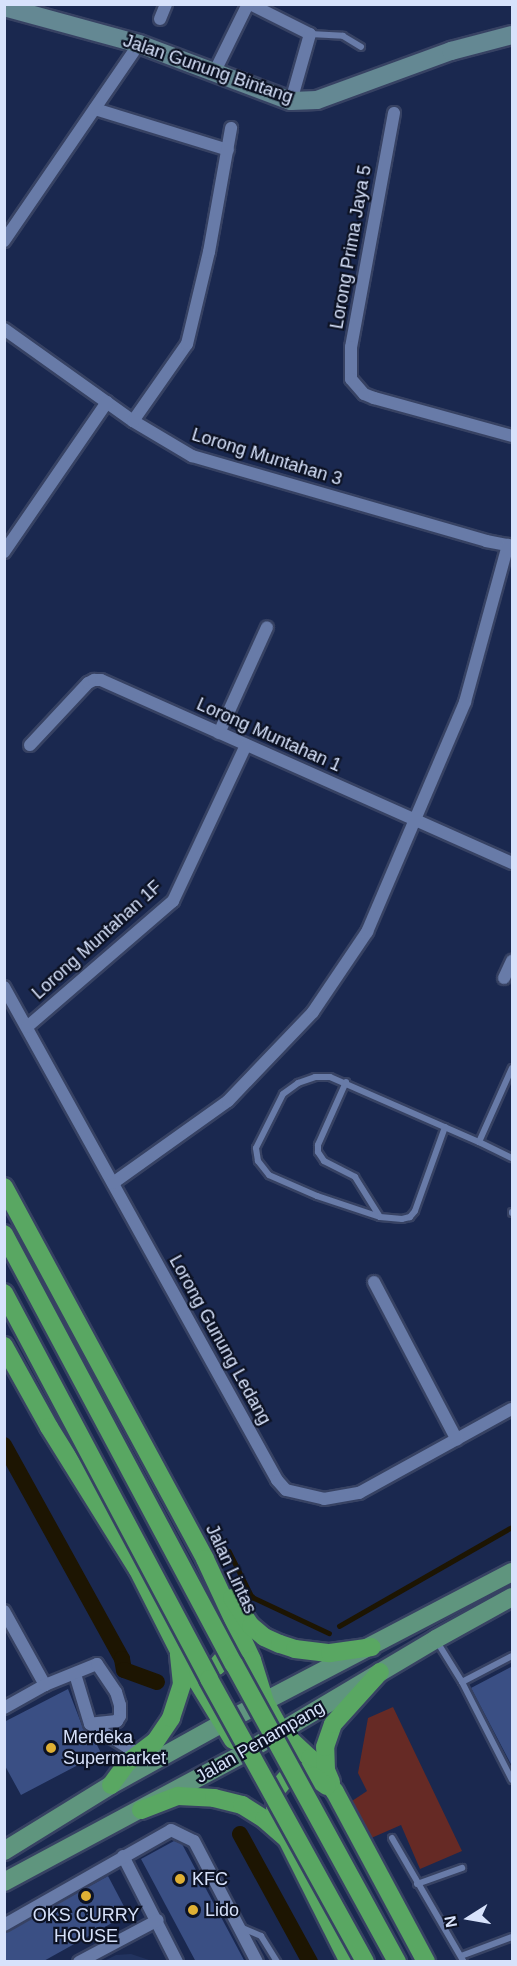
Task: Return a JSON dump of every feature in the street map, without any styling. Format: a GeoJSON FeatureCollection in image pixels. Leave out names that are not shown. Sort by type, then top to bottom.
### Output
{"type":"FeatureCollection","features":[{"type":"Feature","properties":{"kind":"highway","name":"Jalan Lintas"},"geometry":{"type":"LineString","coordinates":[[4,1187],[205,1559],[252,1660],[265,1702],[281,1731],[310,1758],[335,1792],[426,1962]]}},
{"type":"Feature","properties":{"kind":"highway"},"geometry":{"type":"LineString","coordinates":[[4,1234],[396,1962]]}},
{"type":"Feature","properties":{"kind":"highway"},"geometry":{"type":"LineString","coordinates":[[4,1293],[209,1679],[365,1962]]}},
{"type":"Feature","properties":{"kind":"highway"},"geometry":{"type":"LineString","coordinates":[[4,1346],[49,1427],[138,1570],[179,1651],[242,1755],[350,1962]]}},
{"type":"Feature","properties":{"kind":"highway"},"geometry":{"type":"LineString","coordinates":[[205,1559],[251,1626],[264,1637],[295,1649],[330,1653],[372,1647]]}},
{"type":"Feature","properties":{"kind":"highway"},"geometry":{"type":"LineString","coordinates":[[179,1651],[195,1668],[207,1669],[217,1666],[225,1656],[232,1619]]}},
{"type":"Feature","properties":{"kind":"highway"},"geometry":{"type":"LineString","coordinates":[[111,1785],[128,1762],[140,1755],[165,1729],[182,1684],[179,1651]]}},
{"type":"Feature","properties":{"kind":"highway"},"geometry":{"type":"LineString","coordinates":[[335,1792],[326,1770],[325,1747],[333,1724],[380,1672]]}},
{"type":"Feature","properties":{"kind":"highway"},"geometry":{"type":"LineString","coordinates":[[278,1821],[274,1802],[276,1790],[289,1775],[301,1772],[313,1776],[335,1792]]}},
{"type":"Feature","properties":{"kind":"highway"},"geometry":{"type":"LineString","coordinates":[[141,1810],[178,1796],[214,1798],[242,1805],[264,1819],[288,1840]]}},
{"type":"Feature","properties":{"kind":"main road","name":"Jalan Penampang"},"geometry":{"type":"LineString","coordinates":[[4,1851],[111,1785],[223,1723],[513,1572]]}},
{"type":"Feature","properties":{"kind":"main road","name":"Jalan Penampang"},"geometry":{"type":"LineString","coordinates":[[4,1882],[242,1755],[436,1639],[513,1597]]}},
{"type":"Feature","properties":{"kind":"street"},"geometry":{"type":"LineString","coordinates":[[160,19],[166,4]]}},
{"type":"Feature","properties":{"kind":"street"},"geometry":{"type":"LineString","coordinates":[[215,71],[249,4],[310,34],[291,100]]}},
{"type":"Feature","properties":{"kind":"street","name":"Jalan Gunung Bintang"},"geometry":{"type":"LineString","coordinates":[[4,7],[140,44],[291,100],[317,100],[450,51],[513,35]]}},
{"type":"Feature","properties":{"kind":"street"},"geometry":{"type":"LineString","coordinates":[[4,241],[140,44]]}},
{"type":"Feature","properties":{"kind":"street"},"geometry":{"type":"LineString","coordinates":[[95,109],[228,150]]}},
{"type":"Feature","properties":{"kind":"street","name":"Lorong Prima Jaya 5"},"geometry":{"type":"LineString","coordinates":[[394,113],[351,347],[351,379],[356,387],[374,398],[513,436]]}},
{"type":"Feature","properties":{"kind":"street"},"geometry":{"type":"LineString","coordinates":[[133,421],[188,344],[209,252],[231,128]]}},
{"type":"Feature","properties":{"kind":"street","name":"Lorong Muntahan 3"},"geometry":{"type":"LineString","coordinates":[[4,329],[133,421],[192,456],[510,546]]}},
{"type":"Feature","properties":{"kind":"street"},"geometry":{"type":"LineString","coordinates":[[4,552],[107,402]]}},
{"type":"Feature","properties":{"kind":"street"},"geometry":{"type":"LineString","coordinates":[[113,1184],[228,1101],[314,1012],[367,932],[465,702],[510,546]]}},
{"type":"Feature","properties":{"kind":"street"},"geometry":{"type":"LineString","coordinates":[[219,733],[267,627]]}},
{"type":"Feature","properties":{"kind":"street","name":"Lorong Muntahan 1"},"geometry":{"type":"LineString","coordinates":[[30,745],[94,680],[101,680],[513,863]]}},
{"type":"Feature","properties":{"kind":"street","name":"Lorong Muntahan 1F"},"geometry":{"type":"LineString","coordinates":[[27,1027],[173,901],[246,745]]}},
{"type":"Feature","properties":{"kind":"street"},"geometry":{"type":"LineString","coordinates":[[504,978],[513,961]]}},
{"type":"Feature","properties":{"kind":"street","name":"Lorong Gunung Ledang"},"geometry":{"type":"LineString","coordinates":[[4,987],[277,1480],[286,1490],[324,1499],[349,1496],[512,1410]]}},
{"type":"Feature","properties":{"kind":"street"},"geometry":{"type":"LineString","coordinates":[[374,1282],[457,1440]]}},
{"type":"Feature","properties":{"kind":"street"},"geometry":{"type":"LineString","coordinates":[[4,1611],[45,1685]]}},
{"type":"Feature","properties":{"kind":"street"},"geometry":{"type":"LineString","coordinates":[[4,1708],[45,1685],[97,1664],[113,1687],[120,1705],[117,1721],[90,1724]]}},
{"type":"Feature","properties":{"kind":"street"},"geometry":{"type":"LineString","coordinates":[[75,1674],[90,1724],[140,1755]]}},
{"type":"Feature","properties":{"kind":"street"},"geometry":{"type":"LineString","coordinates":[[4,1925],[171,1830],[187,1835],[194,1841],[257,1962]]}},
{"type":"Feature","properties":{"kind":"street"},"geometry":{"type":"LineString","coordinates":[[123,1856],[158,1920],[177,1962]]}},
{"type":"Feature","properties":{"kind":"street"},"geometry":{"type":"LineString","coordinates":[[79,1962],[158,1920]]}},
{"type":"Feature","properties":{"kind":"lane"},"geometry":{"type":"LineString","coordinates":[[310,34],[343,36],[361,47]]}},
{"type":"Feature","properties":{"kind":"lane"},"geometry":{"type":"LineString","coordinates":[[479,1142],[512,1070]]}},
{"type":"Feature","properties":{"kind":"lane"},"geometry":{"type":"LineString","coordinates":[[445,1127],[416,1211],[410,1217],[402,1219],[380,1217],[268,1175],[258,1161],[256,1148],[283,1094],[298,1083],[315,1077],[330,1077],[346,1082],[479,1142],[513,1158]]}},
{"type":"Feature","properties":{"kind":"lane"},"geometry":{"type":"LineString","coordinates":[[346,1082],[318,1145],[318,1152],[324,1161],[355,1177],[380,1217]]}},
{"type":"Feature","properties":{"kind":"lane"},"geometry":{"type":"LineString","coordinates":[[436,1639],[462,1682],[513,1780]]}},
{"type":"Feature","properties":{"kind":"lane"},"geometry":{"type":"LineString","coordinates":[[462,1682],[513,1656]]}},
{"type":"Feature","properties":{"kind":"lane"},"geometry":{"type":"LineString","coordinates":[[392,1838],[462,1959],[513,1937]]}},
{"type":"Feature","properties":{"kind":"lane"},"geometry":{"type":"LineString","coordinates":[[417,1884],[462,1868]]}},
{"type":"Feature","properties":{"kind":"lane"},"geometry":{"type":"LineString","coordinates":[[238,1927],[261,1936],[277,1962]]}},
{"type":"Feature","properties":{"kind":"shaded area"},"geometry":{"type":"Polygon","coordinates":[[[393,1707],[462,1851],[420,1869],[401,1825],[369,1839],[352,1801],[367,1791],[358,1773],[368,1718],[393,1707]]]}},
{"type":"Feature","properties":{"kind":"shaded area"},"geometry":{"type":"Polygon","coordinates":[[[131,1954],[152,1961],[104,1961],[116,1955],[131,1954]]]}},
{"type":"Feature","properties":{"kind":"building"},"geometry":{"type":"Polygon","coordinates":[[[513,1666],[513,1768],[471,1688],[513,1666]]]}},
{"type":"Feature","properties":{"kind":"building","name":"Merdeka Supermarket"},"geometry":{"type":"Polygon","coordinates":[[[68,1689],[83,1728],[92,1735],[101,1753],[21,1795],[4,1764],[4,1722],[68,1689]]]}},
{"type":"Feature","properties":{"kind":"building","name":"Lido"},"geometry":{"type":"Polygon","coordinates":[[[174,1841],[182,1844],[245,1962],[196,1962],[141,1859],[174,1841]]]}},
{"type":"Feature","properties":{"kind":"building"},"geometry":{"type":"Polygon","coordinates":[[[108,1876],[128,1914],[42,1962],[4,1962],[4,1933],[108,1876]]]}},
{"type":"Feature","properties":{"kind":"waterway"},"geometry":{"type":"LineString","coordinates":[[4,1445],[122,1659],[124,1670],[157,1682]]}},
{"type":"Feature","properties":{"kind":"waterway"},"geometry":{"type":"LineString","coordinates":[[339,1626],[512,1527]]}},
{"type":"Feature","properties":{"kind":"waterway"},"geometry":{"type":"LineString","coordinates":[[229,1551],[252,1597]]}},
{"type":"Feature","properties":{"kind":"waterway"},"geometry":{"type":"LineString","coordinates":[[242,1603],[252,1597],[329,1633]]}},
{"type":"Feature","properties":{"kind":"waterway"},"geometry":{"type":"LineString","coordinates":[[240,1834],[310,1962]]}},
{"type":"Feature","properties":{"kind":"place","name":"Merdeka Supermarket"},"geometry":{"type":"Point","coordinates":[51,1748]}},
{"type":"Feature","properties":{"kind":"place","name":"KFC"},"geometry":{"type":"Point","coordinates":[180,1879]}},
{"type":"Feature","properties":{"kind":"place","name":"OKS CURRY HOUSE"},"geometry":{"type":"Point","coordinates":[86,1896]}},
{"type":"Feature","properties":{"kind":"place","name":"Lido"},"geometry":{"type":"Point","coordinates":[193,1910]}}]}
